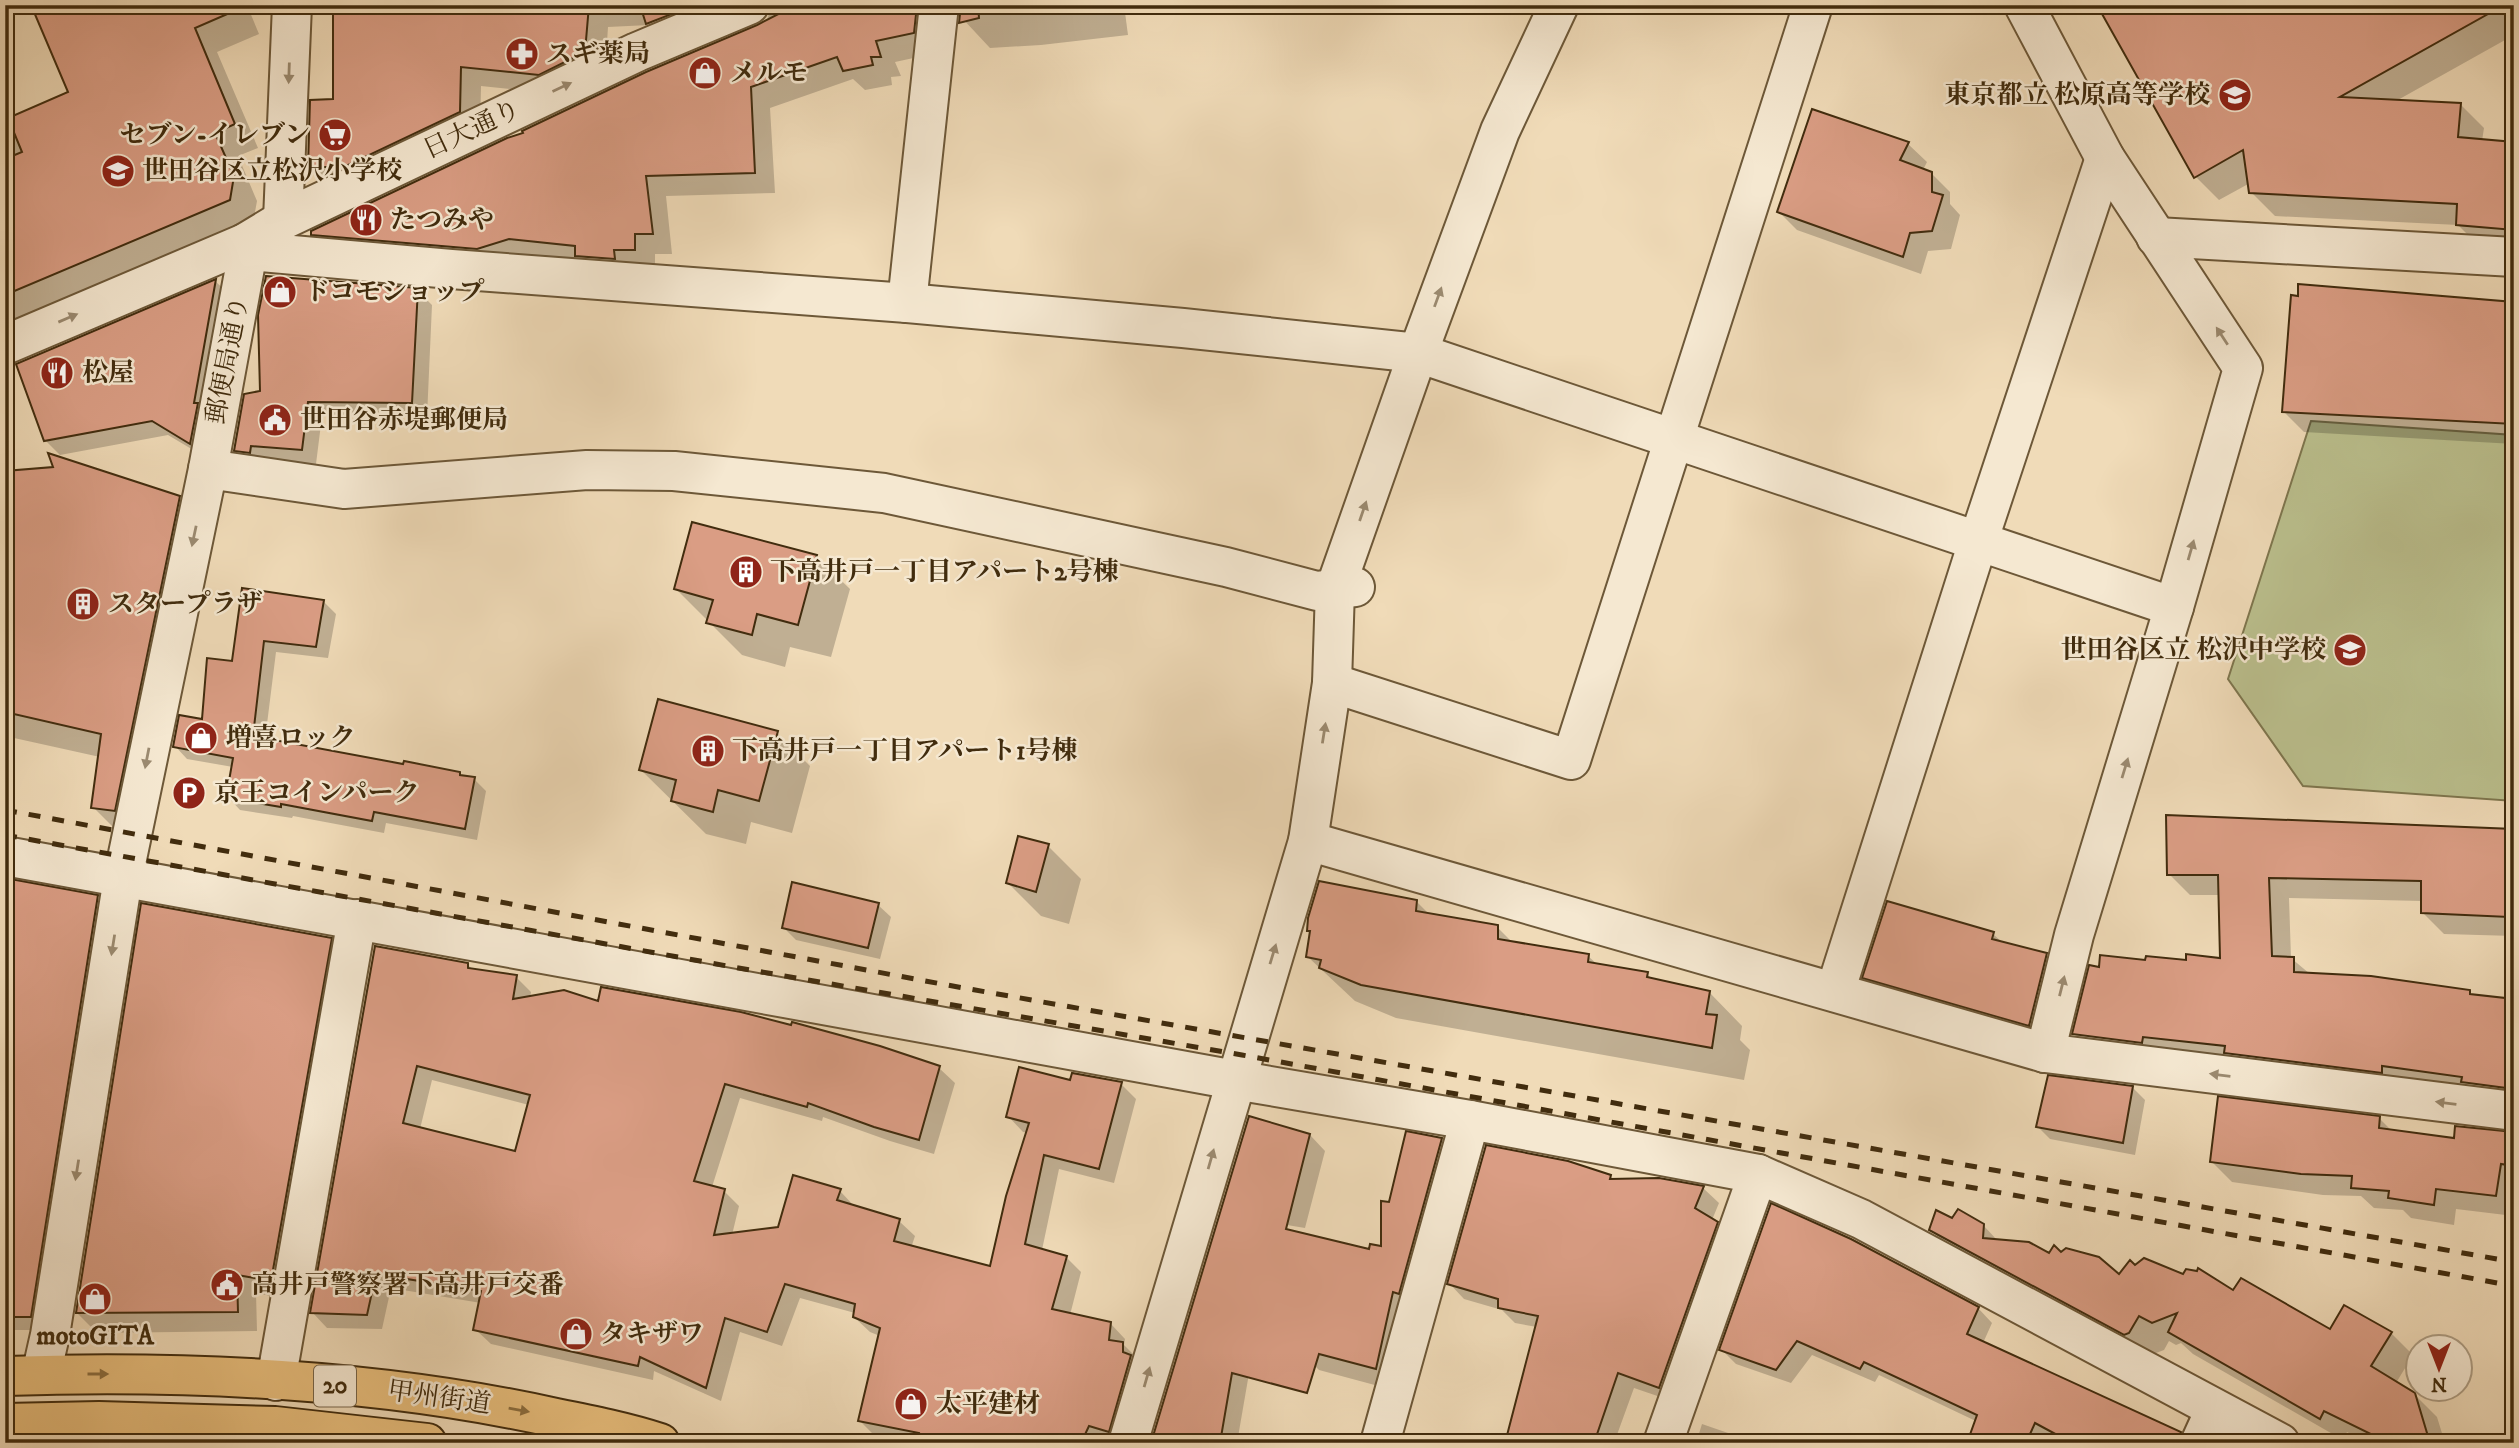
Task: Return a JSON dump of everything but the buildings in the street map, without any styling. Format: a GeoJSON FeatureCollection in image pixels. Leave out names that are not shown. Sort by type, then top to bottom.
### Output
{"type":"FeatureCollection","features":[{"type":"Feature","properties":{"kind":"highway","name":"甲州街道"},"geometry":{"type":"LineString","coordinates":[[23,1375],[103,1373],[276,1381],[435,1395],[537,1413],[660,1443]]}},
{"type":"Feature","properties":{"kind":"highway"},"geometry":{"type":"LineString","coordinates":[[5,1423],[99,1421],[275,1426],[427,1443]]}},
{"type":"Feature","properties":{"kind":"street"},"geometry":{"type":"LineString","coordinates":[[283,220],[292,5]]}},
{"type":"Feature","properties":{"kind":"street","name":"日大通り"},"geometry":{"type":"LineString","coordinates":[[5,345],[246,247],[283,220],[637,52],[749,5]]}},
{"type":"Feature","properties":{"kind":"street"},"geometry":{"type":"LineString","coordinates":[[907,303],[939,5]]}},
{"type":"Feature","properties":{"kind":"street"},"geometry":{"type":"LineString","coordinates":[[1128,1443],[1308,841],[1345,588],[1418,353],[1500,131],[1559,5]]}},
{"type":"Feature","properties":{"kind":"street"},"geometry":{"type":"LineString","coordinates":[[1332,683],[1571,760],[1813,5]]}},
{"type":"Feature","properties":{"kind":"street"},"geometry":{"type":"LineString","coordinates":[[2024,5],[2105,158],[2243,368],[2174,607],[2074,935],[2045,1053]]}},
{"type":"Feature","properties":{"kind":"street"},"geometry":{"type":"LineString","coordinates":[[1835,992],[1978,542],[2105,158]]}},
{"type":"Feature","properties":{"kind":"street"},"geometry":{"type":"LineString","coordinates":[[2156,237],[2514,257]]}},
{"type":"Feature","properties":{"kind":"street"},"geometry":{"type":"LineString","coordinates":[[246,247],[451,269],[907,303],[1418,353],[2174,607]]}},
{"type":"Feature","properties":{"kind":"street","name":"郵便局通り"},"geometry":{"type":"LineString","coordinates":[[23,1375],[50,1335],[123,878],[208,469],[246,247]]}},
{"type":"Feature","properties":{"kind":"street"},"geometry":{"type":"LineString","coordinates":[[208,469],[344,489],[587,470],[674,471],[884,493],[1226,567],[1317,591],[1345,588]]}},
{"type":"Feature","properties":{"kind":"street"},"geometry":{"type":"LineString","coordinates":[[1308,841],[2045,1053],[2514,1111]]}},
{"type":"Feature","properties":{"kind":"street"},"geometry":{"type":"LineString","coordinates":[[5,856],[1758,1174],[1861,1219],[2208,1426],[2280,1443]]}},
{"type":"Feature","properties":{"kind":"street"},"geometry":{"type":"LineString","coordinates":[[276,1381],[357,919]]}},
{"type":"Feature","properties":{"kind":"street"},"geometry":{"type":"LineString","coordinates":[[1380,1443],[1470,1120]]}},
{"type":"Feature","properties":{"kind":"street"},"geometry":{"type":"LineString","coordinates":[[1663,1443],[1758,1174]]}},
{"type":"Feature","properties":{"kind":"green space"},"geometry":{"type":"Polygon","coordinates":[[[2311,421],[2514,435],[2514,801],[2303,786],[2228,679],[2311,421]]]}},
{"type":"Feature","properties":{"kind":"railway"},"geometry":{"type":"LineString","coordinates":[[5,810],[958,987],[2514,1262]]}},
{"type":"Feature","properties":{"kind":"railway"},"geometry":{"type":"LineString","coordinates":[[5,835],[733,967],[1242,1055],[2514,1286]]}},
{"type":"Feature","properties":{"kind":"place","name":"スギ薬局"},"geometry":{"type":"Point","coordinates":[522,54]}},
{"type":"Feature","properties":{"kind":"place","name":"メルモ"},"geometry":{"type":"Point","coordinates":[705,73]}},
{"type":"Feature","properties":{"kind":"place","name":"東京都立 松原高等学校"},"geometry":{"type":"Point","coordinates":[2235,95]}},
{"type":"Feature","properties":{"kind":"place","name":"セブン-イレブン"},"geometry":{"type":"Point","coordinates":[335,135]}},
{"type":"Feature","properties":{"kind":"place","name":"世田谷区立松沢小学校"},"geometry":{"type":"Point","coordinates":[118,171]}},
{"type":"Feature","properties":{"kind":"place","name":"たつみや"},"geometry":{"type":"Point","coordinates":[366,220]}},
{"type":"Feature","properties":{"kind":"place","name":"ドコモショップ"},"geometry":{"type":"Point","coordinates":[280,292]}},
{"type":"Feature","properties":{"kind":"place","name":"松屋"},"geometry":{"type":"Point","coordinates":[57,373]}},
{"type":"Feature","properties":{"kind":"place","name":"世田谷赤堤郵便局"},"geometry":{"type":"Point","coordinates":[275,420]}},
{"type":"Feature","properties":{"kind":"place","name":"下高井戸一丁目アパート2号棟"},"geometry":{"type":"Point","coordinates":[746,572]}},
{"type":"Feature","properties":{"kind":"place","name":"スタープラザ"},"geometry":{"type":"Point","coordinates":[83,604]}},
{"type":"Feature","properties":{"kind":"place","name":"世田谷区立 松沢中学校"},"geometry":{"type":"Point","coordinates":[2350,650]}},
{"type":"Feature","properties":{"kind":"place","name":"増喜ロック"},"geometry":{"type":"Point","coordinates":[201,738]}},
{"type":"Feature","properties":{"kind":"place","name":"下高井戸一丁目アパート1号棟"},"geometry":{"type":"Point","coordinates":[708,751]}},
{"type":"Feature","properties":{"kind":"place","name":"京王コインパーク"},"geometry":{"type":"Point","coordinates":[189,793]}},
{"type":"Feature","properties":{"kind":"place","name":"高井戸警察署下高井戸交番"},"geometry":{"type":"Point","coordinates":[227,1285]}},
{"type":"Feature","properties":{"kind":"place","name":"motoGITA"},"geometry":{"type":"Point","coordinates":[95,1299]}},
{"type":"Feature","properties":{"kind":"place","name":"タキザワ"},"geometry":{"type":"Point","coordinates":[576,1334]}},
{"type":"Feature","properties":{"kind":"place","name":"太平建材"},"geometry":{"type":"Point","coordinates":[911,1404]}}]}
